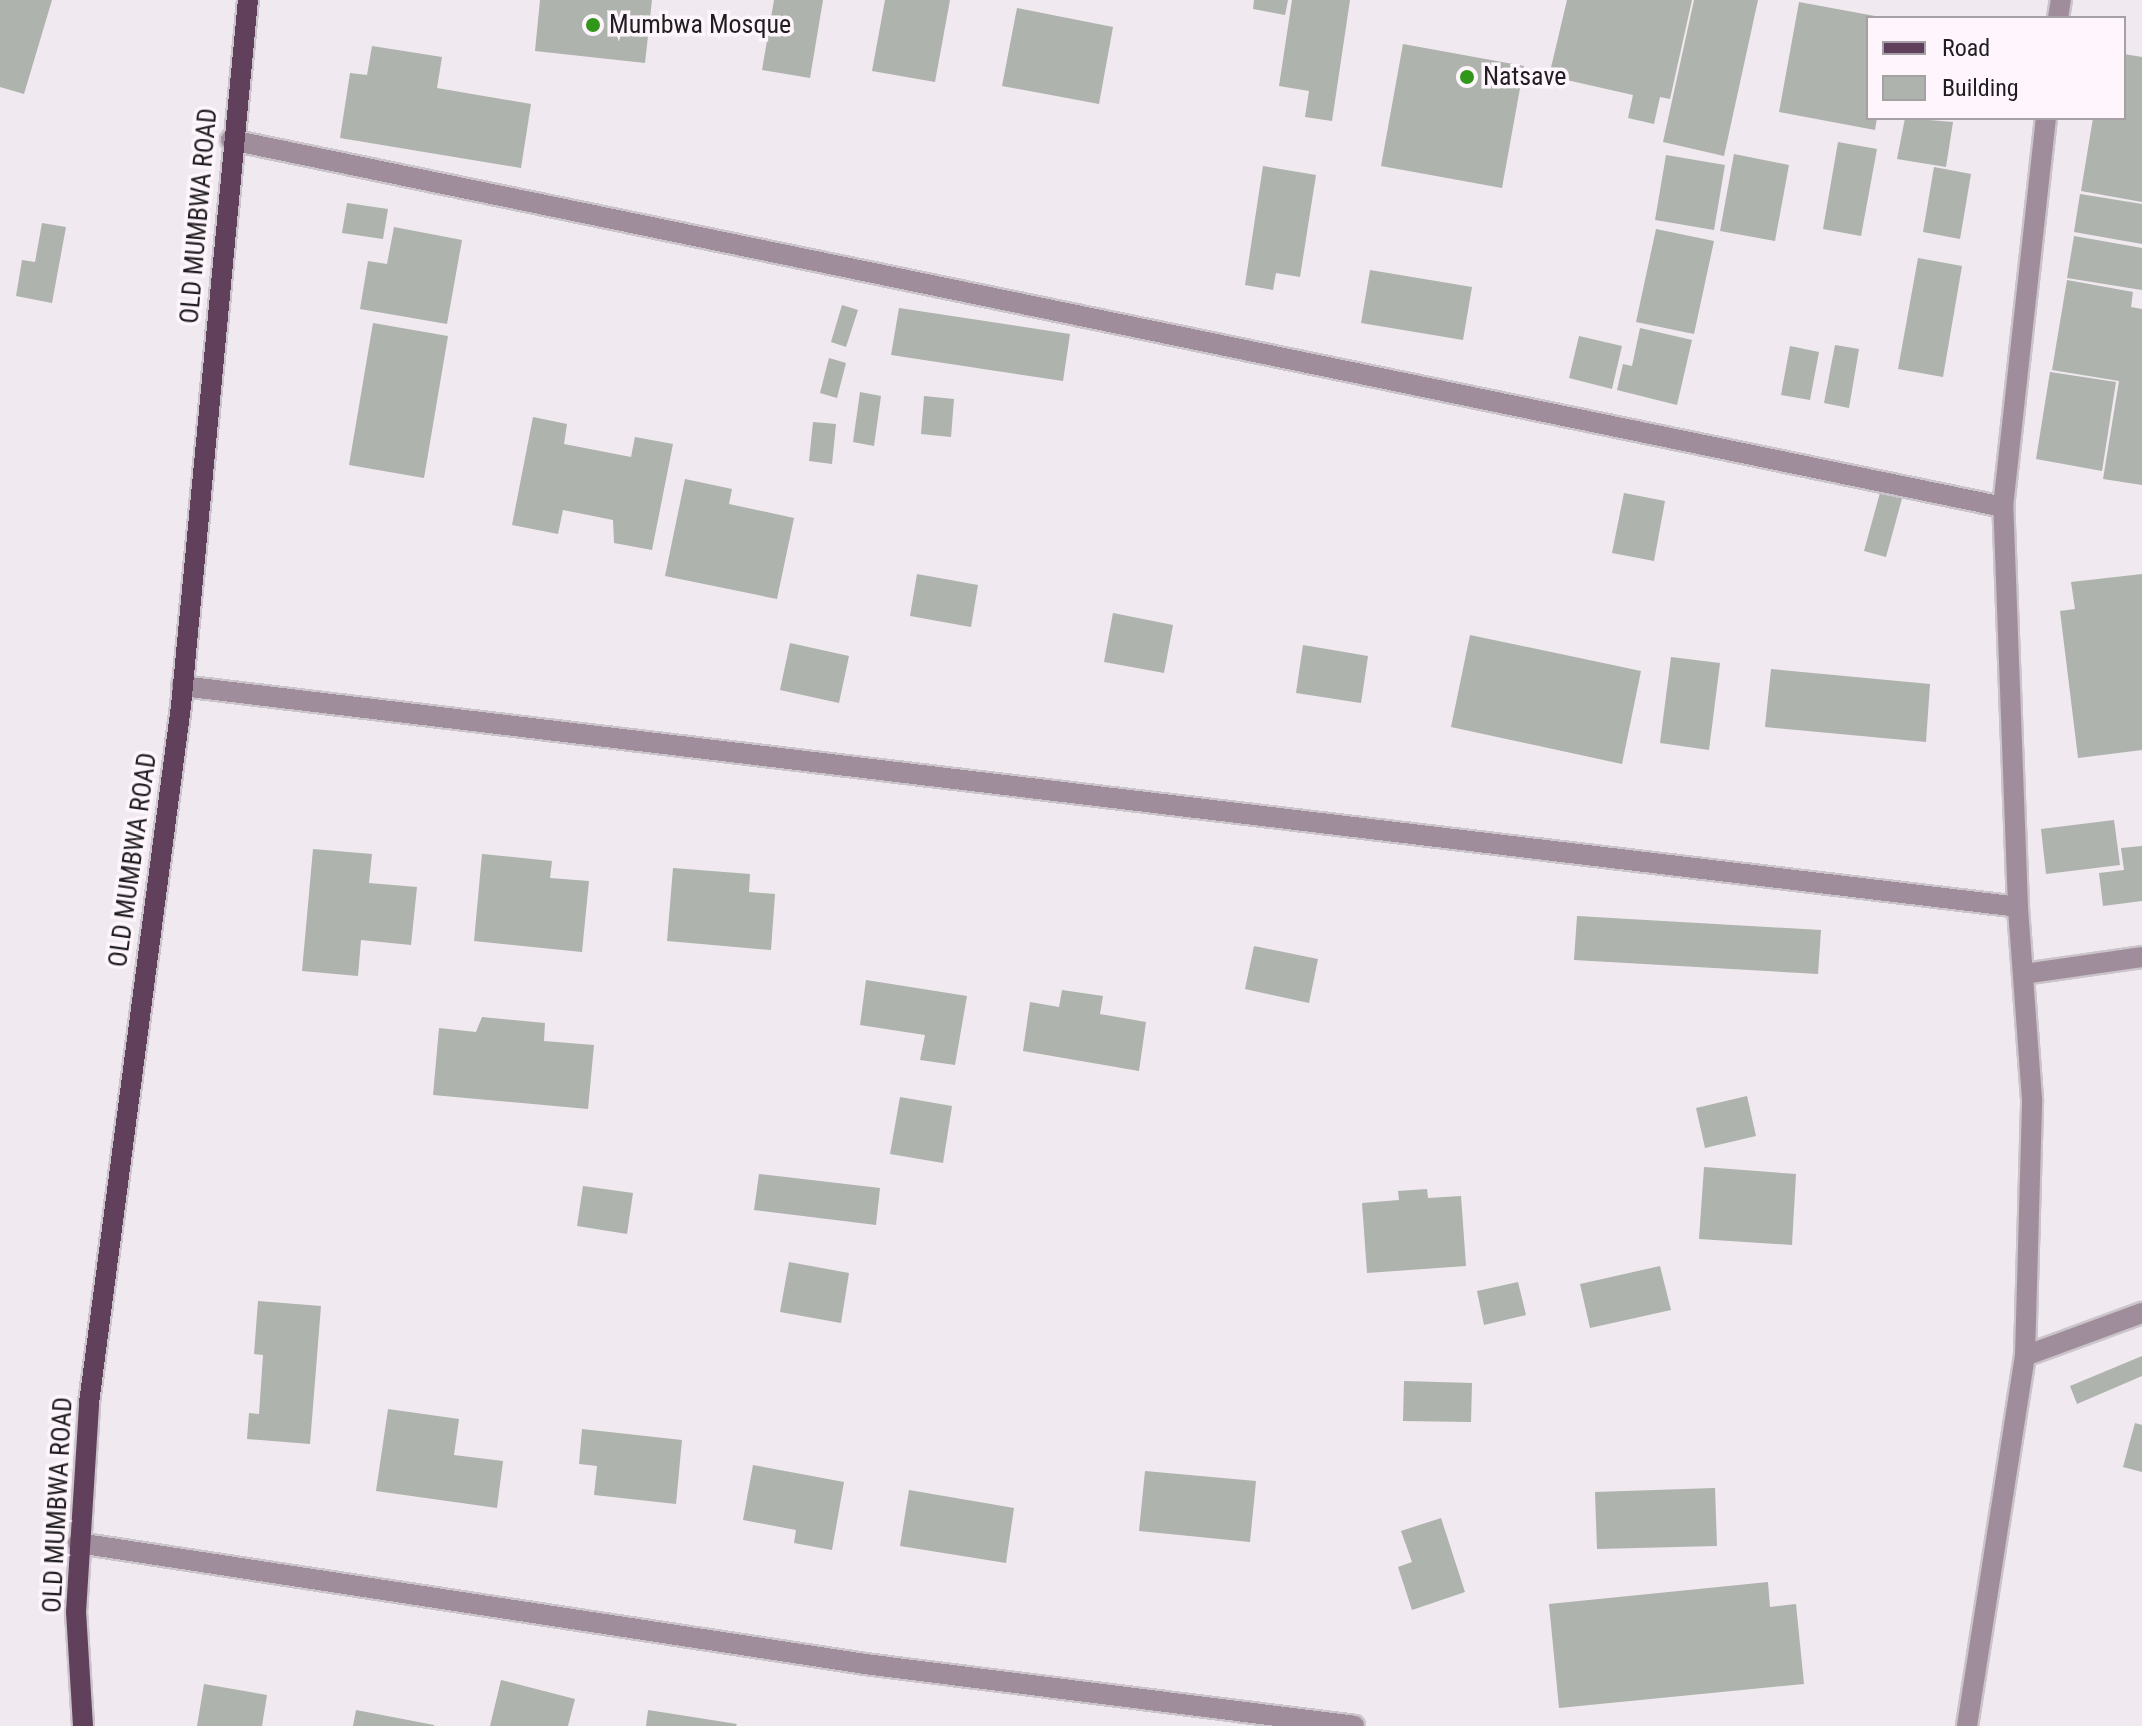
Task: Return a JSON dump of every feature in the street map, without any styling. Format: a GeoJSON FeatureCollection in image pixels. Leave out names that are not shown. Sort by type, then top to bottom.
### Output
{"type":"FeatureCollection","features":[{"type":"Feature","properties":{"kind":"main road","name":"OLD MUMBWA ROAD"},"geometry":{"type":"LineString","coordinates":[[83,1726],[78,1543],[89,1403],[182,686],[231,140],[248,0]]}},
{"type":"Feature","properties":{"kind":"street"},"geometry":{"type":"LineString","coordinates":[[1967,1726],[2025,1356],[2032,1099],[2018,907],[2003,507],[2046,120]]}},
{"type":"Feature","properties":{"kind":"street"},"geometry":{"type":"LineString","coordinates":[[231,140],[2003,507]]}},
{"type":"Feature","properties":{"kind":"street"},"geometry":{"type":"LineString","coordinates":[[182,686],[2018,907]]}},
{"type":"Feature","properties":{"kind":"street"},"geometry":{"type":"LineString","coordinates":[[2024,974],[2142,957]]}},
{"type":"Feature","properties":{"kind":"street"},"geometry":{"type":"LineString","coordinates":[[2025,1356],[2142,1313]]}},
{"type":"Feature","properties":{"kind":"street"},"geometry":{"type":"LineString","coordinates":[[78,1543],[865,1664],[1354,1726]]}},
{"type":"Feature","properties":{"kind":"building"},"geometry":{"type":"Polygon","coordinates":[[[0,0],[52,0],[24,94],[0,87],[0,0]]]}},
{"type":"Feature","properties":{"kind":"building","name":"Mumbwa Mosque"},"geometry":{"type":"Polygon","coordinates":[[[540,0],[652,0],[645,63],[535,51],[540,0]]]}},
{"type":"Feature","properties":{"kind":"building"},"geometry":{"type":"Polygon","coordinates":[[[774,0],[823,0],[810,78],[762,70],[774,0]]]}},
{"type":"Feature","properties":{"kind":"building"},"geometry":{"type":"Polygon","coordinates":[[[885,0],[950,0],[935,82],[872,71],[885,0]]]}},
{"type":"Feature","properties":{"kind":"building"},"geometry":{"type":"Polygon","coordinates":[[[1254,0],[1288,0],[1285,15],[1253,9],[1254,0]]]}},
{"type":"Feature","properties":{"kind":"building"},"geometry":{"type":"Polygon","coordinates":[[[1292,0],[1350,0],[1332,121],[1305,117],[1309,91],[1279,86],[1292,0]]]}},
{"type":"Feature","properties":{"kind":"building"},"geometry":{"type":"Polygon","coordinates":[[[1567,0],[1692,0],[1670,99],[1660,97],[1654,124],[1628,118],[1633,95],[1549,76],[1567,0]]]}},
{"type":"Feature","properties":{"kind":"building"},"geometry":{"type":"Polygon","coordinates":[[[1694,0],[1758,0],[1724,156],[1663,142],[1694,0]]]}},
{"type":"Feature","properties":{"kind":"building"},"geometry":{"type":"Polygon","coordinates":[[[1799,2],[1875,16],[1866,16],[1866,120],[1877,120],[1875,130],[1779,112],[1799,2]]]}},
{"type":"Feature","properties":{"kind":"building"},"geometry":{"type":"Polygon","coordinates":[[[1017,8],[1113,27],[1099,104],[1002,86],[1017,8]]]}},
{"type":"Feature","properties":{"kind":"building"},"geometry":{"type":"Polygon","coordinates":[[[1403,44],[1524,66],[1502,188],[1381,166],[1403,44]]]}},
{"type":"Feature","properties":{"kind":"building"},"geometry":{"type":"Polygon","coordinates":[[[372,46],[442,57],[437,88],[531,104],[521,168],[340,138],[350,73],[367,75],[372,46]]]}},
{"type":"Feature","properties":{"kind":"building"},"geometry":{"type":"Polygon","coordinates":[[[2126,54],[2142,57],[2142,202],[2081,191],[2093,120],[2126,120],[2126,54]]]}},
{"type":"Feature","properties":{"kind":"building"},"geometry":{"type":"Polygon","coordinates":[[[1905,120],[1953,122],[1946,167],[1897,159],[1905,120]]]}},
{"type":"Feature","properties":{"kind":"building"},"geometry":{"type":"Polygon","coordinates":[[[1838,142],[1877,149],[1861,236],[1823,229],[1838,142]]]}},
{"type":"Feature","properties":{"kind":"building"},"geometry":{"type":"Polygon","coordinates":[[[1734,154],[1789,165],[1775,241],[1720,231],[1734,154]]]}},
{"type":"Feature","properties":{"kind":"building"},"geometry":{"type":"Polygon","coordinates":[[[1666,155],[1725,165],[1714,230],[1655,220],[1666,155]]]}},
{"type":"Feature","properties":{"kind":"building"},"geometry":{"type":"Polygon","coordinates":[[[1263,166],[1316,175],[1300,277],[1276,273],[1273,290],[1245,285],[1263,166]]]}},
{"type":"Feature","properties":{"kind":"building"},"geometry":{"type":"Polygon","coordinates":[[[1934,167],[1971,174],[1960,239],[1923,232],[1934,167]]]}},
{"type":"Feature","properties":{"kind":"building"},"geometry":{"type":"Polygon","coordinates":[[[2080,194],[2142,204],[2142,244],[2074,232],[2080,194]]]}},
{"type":"Feature","properties":{"kind":"building"},"geometry":{"type":"Polygon","coordinates":[[[347,203],[388,209],[383,239],[342,233],[347,203]]]}},
{"type":"Feature","properties":{"kind":"building"},"geometry":{"type":"Polygon","coordinates":[[[42,223],[66,227],[52,303],[16,296],[22,260],[35,262],[42,223]]]}},
{"type":"Feature","properties":{"kind":"building"},"geometry":{"type":"Polygon","coordinates":[[[394,227],[462,240],[447,324],[360,309],[368,261],[387,264],[394,227]]]}},
{"type":"Feature","properties":{"kind":"building"},"geometry":{"type":"Polygon","coordinates":[[[1656,229],[1714,241],[1694,334],[1636,322],[1656,229]]]}},
{"type":"Feature","properties":{"kind":"building"},"geometry":{"type":"Polygon","coordinates":[[[2074,236],[2142,248],[2142,290],[2067,278],[2074,236]]]}},
{"type":"Feature","properties":{"kind":"building"},"geometry":{"type":"Polygon","coordinates":[[[1918,258],[1962,266],[1943,377],[1898,369],[1918,258]]]}},
{"type":"Feature","properties":{"kind":"building"},"geometry":{"type":"Polygon","coordinates":[[[1370,270],[1472,287],[1463,340],[1361,323],[1370,270]]]}},
{"type":"Feature","properties":{"kind":"building"},"geometry":{"type":"Polygon","coordinates":[[[2067,280],[2133,292],[2131,307],[2142,309],[2142,485],[2103,479],[2119,381],[2052,370],[2067,280]]]}},
{"type":"Feature","properties":{"kind":"building"},"geometry":{"type":"Polygon","coordinates":[[[842,305],[858,310],[846,347],[831,342],[842,305]]]}},
{"type":"Feature","properties":{"kind":"building"},"geometry":{"type":"Polygon","coordinates":[[[899,308],[1070,334],[1063,381],[891,355],[899,308]]]}},
{"type":"Feature","properties":{"kind":"building"},"geometry":{"type":"Polygon","coordinates":[[[373,323],[448,336],[424,478],[349,465],[373,323]]]}},
{"type":"Feature","properties":{"kind":"building"},"geometry":{"type":"Polygon","coordinates":[[[1640,328],[1692,340],[1677,405],[1617,390],[1623,364],[1632,366],[1640,328]]]}},
{"type":"Feature","properties":{"kind":"building"},"geometry":{"type":"Polygon","coordinates":[[[1579,336],[1622,346],[1612,389],[1569,378],[1579,336]]]}},
{"type":"Feature","properties":{"kind":"building"},"geometry":{"type":"Polygon","coordinates":[[[1835,345],[1859,349],[1849,408],[1824,403],[1835,345]]]}},
{"type":"Feature","properties":{"kind":"building"},"geometry":{"type":"Polygon","coordinates":[[[1790,346],[1819,352],[1810,400],[1781,395],[1790,346]]]}},
{"type":"Feature","properties":{"kind":"building"},"geometry":{"type":"Polygon","coordinates":[[[829,358],[846,363],[837,398],[820,393],[829,358]]]}},
{"type":"Feature","properties":{"kind":"building"},"geometry":{"type":"Polygon","coordinates":[[[2050,372],[2116,382],[2102,471],[2036,459],[2050,372]]]}},
{"type":"Feature","properties":{"kind":"building"},"geometry":{"type":"Polygon","coordinates":[[[860,392],[881,396],[874,446],[853,442],[860,392]]]}},
{"type":"Feature","properties":{"kind":"building"},"geometry":{"type":"Polygon","coordinates":[[[924,396],[954,399],[951,437],[921,434],[924,396]]]}},
{"type":"Feature","properties":{"kind":"building"},"geometry":{"type":"Polygon","coordinates":[[[533,417],[567,424],[564,444],[631,457],[635,437],[673,444],[652,550],[614,543],[613,520],[563,510],[558,534],[512,525],[533,417]]]}},
{"type":"Feature","properties":{"kind":"building"},"geometry":{"type":"Polygon","coordinates":[[[813,422],[836,424],[832,464],[809,461],[813,422]]]}},
{"type":"Feature","properties":{"kind":"building"},"geometry":{"type":"Polygon","coordinates":[[[685,479],[732,489],[729,504],[794,518],[777,599],[665,576],[685,479]]]}},
{"type":"Feature","properties":{"kind":"building"},"geometry":{"type":"Polygon","coordinates":[[[1881,489],[1903,495],[1886,557],[1864,551],[1881,489]]]}},
{"type":"Feature","properties":{"kind":"building"},"geometry":{"type":"Polygon","coordinates":[[[1624,493],[1665,501],[1654,561],[1612,553],[1624,493]]]}},
{"type":"Feature","properties":{"kind":"building"},"geometry":{"type":"Polygon","coordinates":[[[917,574],[978,585],[971,627],[910,616],[917,574]]]}},
{"type":"Feature","properties":{"kind":"building"},"geometry":{"type":"Polygon","coordinates":[[[2142,574],[2142,750],[2078,758],[2060,611],[2075,609],[2071,582],[2142,574]]]}},
{"type":"Feature","properties":{"kind":"building"},"geometry":{"type":"Polygon","coordinates":[[[1113,613],[1173,625],[1164,673],[1104,662],[1113,613]]]}},
{"type":"Feature","properties":{"kind":"building"},"geometry":{"type":"Polygon","coordinates":[[[1470,635],[1641,671],[1622,764],[1451,727],[1470,635]]]}},
{"type":"Feature","properties":{"kind":"building"},"geometry":{"type":"Polygon","coordinates":[[[790,643],[849,656],[839,703],[780,690],[790,643]]]}},
{"type":"Feature","properties":{"kind":"building"},"geometry":{"type":"Polygon","coordinates":[[[1303,645],[1368,656],[1361,703],[1296,693],[1303,645]]]}},
{"type":"Feature","properties":{"kind":"building"},"geometry":{"type":"Polygon","coordinates":[[[1671,657],[1720,663],[1709,750],[1660,743],[1671,657]]]}},
{"type":"Feature","properties":{"kind":"building"},"geometry":{"type":"Polygon","coordinates":[[[1771,669],[1930,684],[1926,742],[1765,727],[1771,669]]]}},
{"type":"Feature","properties":{"kind":"building"},"geometry":{"type":"Polygon","coordinates":[[[2114,820],[2120,865],[2046,874],[2041,829],[2114,820]]]}},
{"type":"Feature","properties":{"kind":"building"},"geometry":{"type":"Polygon","coordinates":[[[2142,846],[2142,901],[2103,906],[2099,873],[2124,870],[2121,848],[2142,846]]]}},
{"type":"Feature","properties":{"kind":"building"},"geometry":{"type":"Polygon","coordinates":[[[313,849],[372,854],[369,883],[417,887],[411,945],[361,940],[358,976],[302,971],[313,849]]]}},
{"type":"Feature","properties":{"kind":"building"},"geometry":{"type":"Polygon","coordinates":[[[482,854],[552,861],[550,878],[589,881],[582,952],[474,941],[482,854]]]}},
{"type":"Feature","properties":{"kind":"building"},"geometry":{"type":"Polygon","coordinates":[[[673,868],[750,874],[749,892],[775,894],[771,950],[667,941],[673,868]]]}},
{"type":"Feature","properties":{"kind":"building"},"geometry":{"type":"Polygon","coordinates":[[[1577,916],[1821,930],[1818,974],[1574,960],[1577,916]]]}},
{"type":"Feature","properties":{"kind":"building"},"geometry":{"type":"Polygon","coordinates":[[[1254,946],[1318,959],[1309,1003],[1245,989],[1254,946]]]}},
{"type":"Feature","properties":{"kind":"building"},"geometry":{"type":"Polygon","coordinates":[[[866,980],[967,996],[955,1065],[920,1060],[925,1035],[860,1025],[866,980]]]}},
{"type":"Feature","properties":{"kind":"building"},"geometry":{"type":"Polygon","coordinates":[[[1062,990],[1103,996],[1100,1014],[1146,1022],[1139,1071],[1023,1051],[1030,1002],[1059,1007],[1062,990]]]}},
{"type":"Feature","properties":{"kind":"building"},"geometry":{"type":"Polygon","coordinates":[[[482,1017],[545,1023],[544,1041],[594,1045],[588,1109],[433,1095],[439,1028],[476,1032],[482,1017]]]}},
{"type":"Feature","properties":{"kind":"building"},"geometry":{"type":"Polygon","coordinates":[[[1747,1096],[1756,1136],[1705,1148],[1696,1108],[1747,1096]]]}},
{"type":"Feature","properties":{"kind":"building"},"geometry":{"type":"Polygon","coordinates":[[[900,1097],[952,1106],[943,1163],[890,1154],[900,1097]]]}},
{"type":"Feature","properties":{"kind":"building"},"geometry":{"type":"Polygon","coordinates":[[[1704,1167],[1796,1174],[1792,1245],[1699,1239],[1704,1167]]]}},
{"type":"Feature","properties":{"kind":"building"},"geometry":{"type":"Polygon","coordinates":[[[759,1174],[880,1188],[876,1225],[754,1210],[759,1174]]]}},
{"type":"Feature","properties":{"kind":"building"},"geometry":{"type":"Polygon","coordinates":[[[583,1186],[633,1193],[627,1234],[577,1226],[583,1186]]]}},
{"type":"Feature","properties":{"kind":"building"},"geometry":{"type":"Polygon","coordinates":[[[1427,1189],[1428,1198],[1461,1196],[1466,1266],[1367,1273],[1362,1203],[1399,1200],[1398,1191],[1427,1189]]]}},
{"type":"Feature","properties":{"kind":"building"},"geometry":{"type":"Polygon","coordinates":[[[789,1262],[849,1273],[841,1323],[780,1312],[789,1262]]]}},
{"type":"Feature","properties":{"kind":"building"},"geometry":{"type":"Polygon","coordinates":[[[1660,1266],[1671,1310],[1590,1328],[1580,1284],[1660,1266]]]}},
{"type":"Feature","properties":{"kind":"building"},"geometry":{"type":"Polygon","coordinates":[[[1518,1282],[1526,1315],[1484,1325],[1477,1291],[1518,1282]]]}},
{"type":"Feature","properties":{"kind":"building"},"geometry":{"type":"Polygon","coordinates":[[[258,1301],[321,1306],[310,1444],[247,1439],[249,1413],[259,1414],[263,1355],[254,1354],[258,1301]]]}},
{"type":"Feature","properties":{"kind":"building"},"geometry":{"type":"Polygon","coordinates":[[[2142,1356],[2142,1376],[2077,1404],[2070,1386],[2142,1356]]]}},
{"type":"Feature","properties":{"kind":"building"},"geometry":{"type":"Polygon","coordinates":[[[1404,1381],[1472,1383],[1471,1422],[1403,1421],[1404,1381]]]}},
{"type":"Feature","properties":{"kind":"building"},"geometry":{"type":"Polygon","coordinates":[[[388,1409],[459,1419],[454,1455],[503,1461],[497,1508],[376,1491],[388,1409]]]}},
{"type":"Feature","properties":{"kind":"building"},"geometry":{"type":"Polygon","coordinates":[[[2135,1423],[2142,1425],[2142,1472],[2123,1467],[2135,1423]]]}},
{"type":"Feature","properties":{"kind":"building"},"geometry":{"type":"Polygon","coordinates":[[[582,1429],[682,1440],[676,1504],[594,1495],[597,1466],[579,1464],[582,1429]]]}},
{"type":"Feature","properties":{"kind":"building"},"geometry":{"type":"Polygon","coordinates":[[[753,1465],[844,1482],[832,1550],[794,1543],[796,1530],[743,1520],[753,1465]]]}},
{"type":"Feature","properties":{"kind":"building"},"geometry":{"type":"Polygon","coordinates":[[[1145,1471],[1256,1481],[1250,1542],[1139,1531],[1145,1471]]]}},
{"type":"Feature","properties":{"kind":"building"},"geometry":{"type":"Polygon","coordinates":[[[1715,1488],[1717,1546],[1597,1549],[1595,1492],[1715,1488]]]}},
{"type":"Feature","properties":{"kind":"building"},"geometry":{"type":"Polygon","coordinates":[[[909,1490],[1014,1508],[1006,1563],[900,1546],[909,1490]]]}},
{"type":"Feature","properties":{"kind":"building"},"geometry":{"type":"Polygon","coordinates":[[[1441,1518],[1465,1592],[1412,1610],[1398,1567],[1412,1562],[1401,1531],[1441,1518]]]}},
{"type":"Feature","properties":{"kind":"building"},"geometry":{"type":"Polygon","coordinates":[[[1768,1582],[1770,1607],[1796,1604],[1804,1684],[1559,1708],[1549,1604],[1768,1582]]]}},
{"type":"Feature","properties":{"kind":"building"},"geometry":{"type":"Polygon","coordinates":[[[501,1680],[575,1699],[568,1726],[490,1726],[501,1680]]]}},
{"type":"Feature","properties":{"kind":"building"},"geometry":{"type":"Polygon","coordinates":[[[204,1684],[267,1695],[262,1726],[197,1726],[204,1684]]]}},
{"type":"Feature","properties":{"kind":"building"},"geometry":{"type":"Polygon","coordinates":[[[356,1710],[434,1725],[434,1726],[353,1726],[356,1710]]]}},
{"type":"Feature","properties":{"kind":"building"},"geometry":{"type":"Polygon","coordinates":[[[648,1710],[737,1724],[646,1726],[648,1710]]]}},
{"type":"Feature","properties":{"kind":"place","name":"Mumbwa Mosque"},"geometry":{"type":"Point","coordinates":[593,25]}},
{"type":"Feature","properties":{"kind":"place","name":"Natsave"},"geometry":{"type":"Point","coordinates":[1467,77]}}]}
